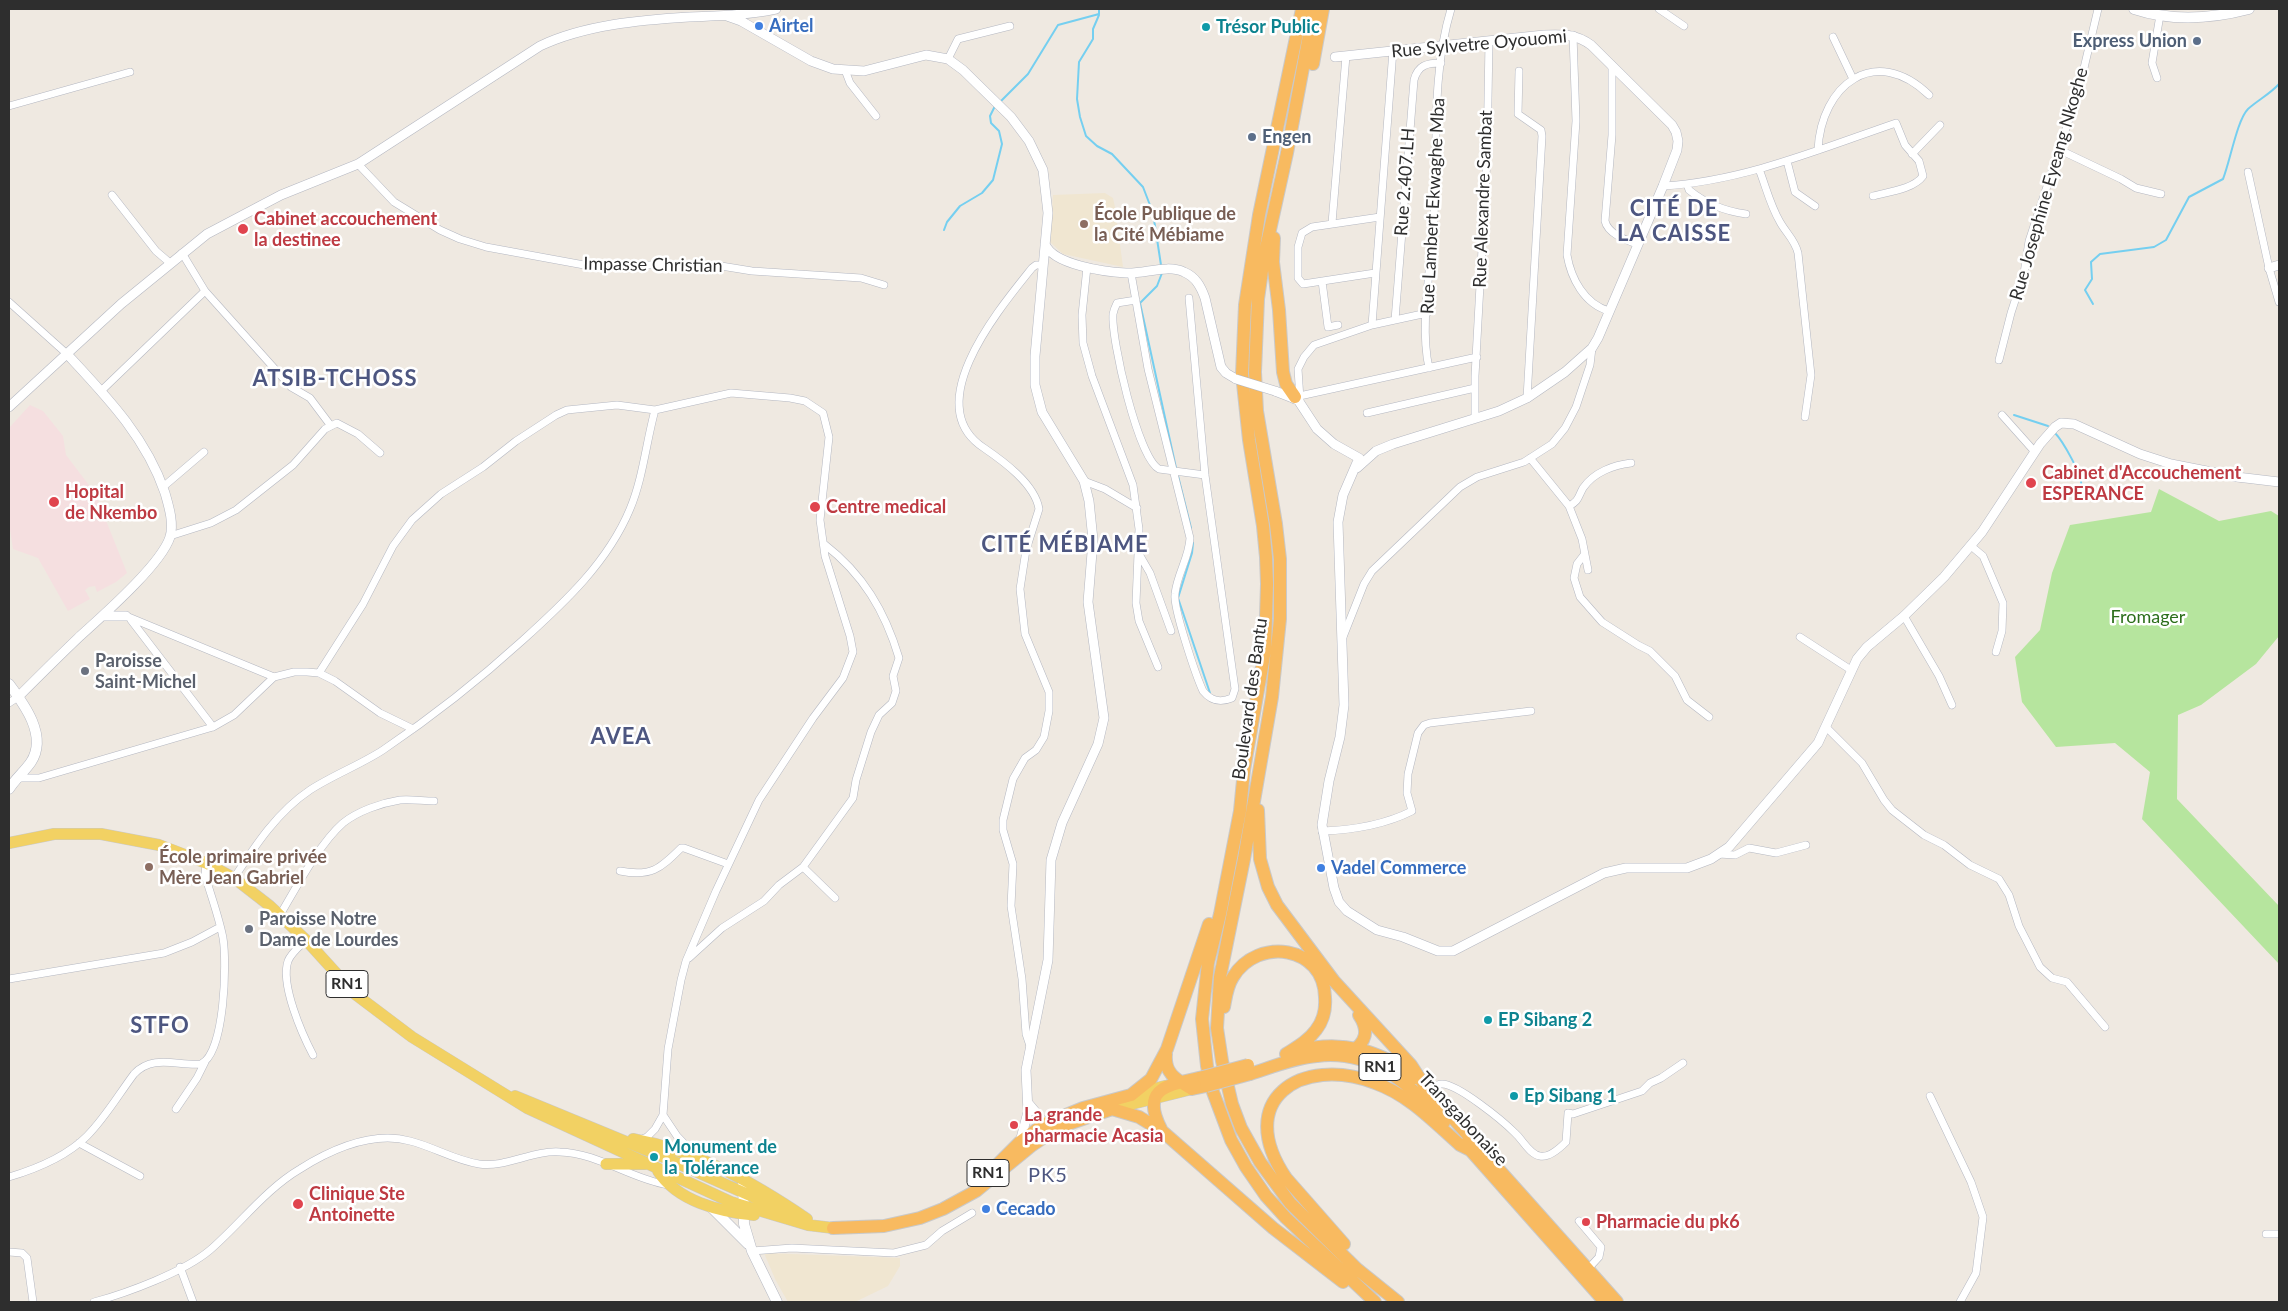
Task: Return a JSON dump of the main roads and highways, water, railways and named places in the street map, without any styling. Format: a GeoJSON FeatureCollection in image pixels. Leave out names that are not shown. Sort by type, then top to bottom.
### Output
{"type":"FeatureCollection","features":[{"type":"Feature","properties":{"kind":"highway","name":"Boulevard des Bantu"},"geometry":{"type":"LineString","coordinates":[[1302,9],[1259,215],[1245,312],[1242,374],[1249,440],[1263,526],[1267,601],[1264,662],[1244,770],[1238,824],[1208,963],[1203,1008],[1206,1053],[1213,1092],[1231,1140],[1246,1167],[1266,1196],[1286,1218],[1373,1300]]}},
{"type":"Feature","properties":{"kind":"highway","name":"Boulevard des Bantu"},"geometry":{"type":"LineString","coordinates":[[1314,9],[1296,108],[1259,287],[1255,372],[1259,429],[1277,534],[1280,619],[1272,697],[1244,859],[1218,992],[1217,1028],[1222,1062],[1238,1122],[1272,1180],[1290,1203],[1357,1269],[1398,1302]]}},
{"type":"Feature","properties":{"kind":"highway"},"geometry":{"type":"LineString","coordinates":[[1296,108],[1305,97],[1323,9]]}},
{"type":"Feature","properties":{"kind":"highway"},"geometry":{"type":"LineString","coordinates":[[1275,391],[1282,388],[1284,378],[1273,262],[1278,196]]}},
{"type":"Feature","properties":{"kind":"highway"},"geometry":{"type":"LineString","coordinates":[[1284,378],[1298,399]]}},
{"type":"Feature","properties":{"kind":"highway"},"geometry":{"type":"LineString","coordinates":[[1254,795],[1258,811],[1260,859],[1273,898],[1295,931],[1348,998],[1411,1065],[1428,1090]]}},
{"type":"Feature","properties":{"kind":"highway"},"geometry":{"type":"LineString","coordinates":[[1131,1095],[1151,1079],[1167,1049],[1209,926],[1238,824]]}},
{"type":"Feature","properties":{"kind":"highway"},"geometry":{"type":"LineString","coordinates":[[1222,1062],[1224,1006],[1230,984],[1247,962],[1271,952],[1288,952],[1304,959],[1319,975],[1325,993],[1324,1013],[1316,1030],[1308,1039],[1286,1054]]}},
{"type":"Feature","properties":{"kind":"highway"},"geometry":{"type":"LineString","coordinates":[[1309,1057],[1328,1052],[1348,1053],[1363,1042],[1366,1031],[1363,1021],[1348,998]]}},
{"type":"Feature","properties":{"kind":"highway","name":"Transgabonaise"},"geometry":{"type":"LineString","coordinates":[[1249,1069],[1286,1054],[1324,1046],[1357,1048],[1394,1063],[1428,1090],[1587,1270],[1618,1302]]}},
{"type":"Feature","properties":{"kind":"highway"},"geometry":{"type":"LineString","coordinates":[[1167,1049],[1167,1070],[1192,1089]]}},
{"type":"Feature","properties":{"kind":"highway","name":"Transgabonaise"},"geometry":{"type":"LineString","coordinates":[[1249,1069],[1327,1055],[1350,1056],[1386,1070],[1420,1095],[1605,1302]]}},
{"type":"Feature","properties":{"kind":"highway","name":"RN1"},"geometry":{"type":"LineString","coordinates":[[1192,1089],[1204,1082],[1249,1069]]}},
{"type":"Feature","properties":{"kind":"highway"},"geometry":{"type":"LineString","coordinates":[[1398,1302],[1307,1205],[1278,1166],[1268,1142],[1266,1131],[1269,1112],[1273,1102],[1290,1084],[1311,1078],[1326,1075],[1360,1078],[1405,1098],[1460,1145],[1470,1150]]}},
{"type":"Feature","properties":{"kind":"highway","name":"RN1"},"geometry":{"type":"LineString","coordinates":[[1165,1086],[1181,1082],[1204,1082]]}},
{"type":"Feature","properties":{"kind":"highway"},"geometry":{"type":"LineString","coordinates":[[1162,1131],[1154,1115],[1153,1105],[1165,1086]]}},
{"type":"Feature","properties":{"kind":"highway","name":"RN1"},"geometry":{"type":"LineString","coordinates":[[833,1225],[883,1220],[940,1203],[978,1182],[1020,1142],[1083,1108],[1131,1095]]}},
{"type":"Feature","properties":{"kind":"highway"},"geometry":{"type":"LineString","coordinates":[[1112,1109],[1139,1117],[1162,1131],[1273,1228],[1348,1286],[1373,1300]]}},
{"type":"Feature","properties":{"kind":"highway","name":"RN1"},"geometry":{"type":"LineString","coordinates":[[833,1225],[884,1226],[920,1218],[943,1209],[976,1191],[1032,1146],[1046,1129],[1112,1109]]}},
{"type":"Feature","properties":{"kind":"main road"},"geometry":{"type":"LineString","coordinates":[[2134,9],[2160,16],[2187,13],[2222,16],[2250,9]]}},
{"type":"Feature","properties":{"kind":"main road"},"geometry":{"type":"LineString","coordinates":[[9,684],[18,696],[34,727],[36,739],[33,758],[9,789]]}},
{"type":"Feature","properties":{"kind":"main road","name":"RN1"},"geometry":{"type":"LineString","coordinates":[[9,843],[48,835],[93,833],[129,838],[159,845],[206,863],[234,878],[280,915],[306,940],[355,994],[412,1037],[527,1108],[653,1164],[743,1210],[790,1218],[808,1225],[833,1225]]}},
{"type":"Feature","properties":{"kind":"main road"},"geometry":{"type":"LineString","coordinates":[[9,835],[48,835]]}},
{"type":"Feature","properties":{"kind":"main road"},"geometry":{"type":"LineString","coordinates":[[9,848],[48,835]]}},
{"type":"Feature","properties":{"kind":"main road","name":"RN1"},"geometry":{"type":"LineString","coordinates":[[1131,1095],[1165,1086]]}},
{"type":"Feature","properties":{"kind":"main road","name":"RN1"},"geometry":{"type":"LineString","coordinates":[[1112,1109],[1192,1089]]}},
{"type":"Feature","properties":{"kind":"main road","name":"RN1"},"geometry":{"type":"LineString","coordinates":[[499,1090],[530,1100],[808,1219],[833,1225]]}},
{"type":"Feature","properties":{"kind":"main road"},"geometry":{"type":"LineString","coordinates":[[609,1135],[638,1140],[696,1156],[743,1179],[808,1219]]}},
{"type":"Feature","properties":{"kind":"main road"},"geometry":{"type":"LineString","coordinates":[[606,1164],[653,1164],[685,1152]]}},
{"type":"Feature","properties":{"kind":"main road"},"geometry":{"type":"LineString","coordinates":[[653,1164],[672,1186],[686,1196],[710,1206],[743,1210]]}},
{"type":"Feature","properties":{"kind":"main road"},"geometry":{"type":"LineString","coordinates":[[743,1179],[743,1210],[751,1249],[777,1302]]}},
{"type":"Feature","properties":{"kind":"main road"},"geometry":{"type":"LineString","coordinates":[[710,1206],[751,1249]]}},
{"type":"Feature","properties":{"kind":"waterway"},"geometry":{"type":"LineString","coordinates":[[1001,101],[1028,74],[1058,25],[1099,14],[1099,9]]}},
{"type":"Feature","properties":{"kind":"waterway"},"geometry":{"type":"LineString","coordinates":[[1099,15],[1093,29],[1093,39],[1079,62],[1077,99],[1080,117],[1086,136],[1097,146],[1112,154],[1143,187],[1153,213],[1161,265]]}},
{"type":"Feature","properties":{"kind":"waterway"},"geometry":{"type":"LineString","coordinates":[[2093,304],[2085,290],[2092,279],[2091,262],[2100,254],[2154,247],[2166,240],[2189,197],[2223,179],[2244,114],[2279,84]]}},
{"type":"Feature","properties":{"kind":"waterway"},"geometry":{"type":"LineString","coordinates":[[944,230],[947,222],[960,206],[982,193],[993,180],[1002,144],[999,131],[991,123],[990,116],[995,106]]}},
{"type":"Feature","properties":{"kind":"waterway"},"geometry":{"type":"LineString","coordinates":[[1162,273],[1157,286],[1140,303],[1176,468]]}},
{"type":"Feature","properties":{"kind":"waterway"},"geometry":{"type":"LineString","coordinates":[[2014,415],[2048,426]]}},
{"type":"Feature","properties":{"kind":"waterway"},"geometry":{"type":"LineString","coordinates":[[2055,433],[2076,467],[2081,487]]}},
{"type":"Feature","properties":{"kind":"waterway"},"geometry":{"type":"LineString","coordinates":[[1178,476],[1191,528]]}},
{"type":"Feature","properties":{"kind":"waterway"},"geometry":{"type":"LineString","coordinates":[[1193,543],[1192,553],[1178,598],[1210,693]]}},
{"type":"Feature","properties":{"kind":"place","name":"Airtel"},"geometry":{"type":"Point","coordinates":[759,26]}},
{"type":"Feature","properties":{"kind":"place","name":"Trésor Public"},"geometry":{"type":"Point","coordinates":[1206,27]}},
{"type":"Feature","properties":{"kind":"place","name":"Express Union"},"geometry":{"type":"Point","coordinates":[2197,41]}},
{"type":"Feature","properties":{"kind":"place","name":"Engen"},"geometry":{"type":"Point","coordinates":[1252,137]}},
{"type":"Feature","properties":{"kind":"place","name":"École Publique de la Cité Mébiame"},"geometry":{"type":"Point","coordinates":[1084,224]}},
{"type":"Feature","properties":{"kind":"place","name":"Cabinet accouchement la destinee"},"geometry":{"type":"Point","coordinates":[243,229]}},
{"type":"Feature","properties":{"kind":"place","name":"Cabinet d'Accouchement ESPERANCE"},"geometry":{"type":"Point","coordinates":[2031,483]}},
{"type":"Feature","properties":{"kind":"place","name":"Hopital de Nkembo"},"geometry":{"type":"Point","coordinates":[54,502]}},
{"type":"Feature","properties":{"kind":"place","name":"Centre medical"},"geometry":{"type":"Point","coordinates":[815,507]}},
{"type":"Feature","properties":{"kind":"place","name":"Paroisse Saint-Michel"},"geometry":{"type":"Point","coordinates":[85,671]}},
{"type":"Feature","properties":{"kind":"place","name":"École primaire privée Mère Jean Gabriel"},"geometry":{"type":"Point","coordinates":[149,867]}},
{"type":"Feature","properties":{"kind":"place","name":"Vadel Commerce"},"geometry":{"type":"Point","coordinates":[1321,868]}},
{"type":"Feature","properties":{"kind":"place","name":"Paroisse Notre Dame de Lourdes"},"geometry":{"type":"Point","coordinates":[249,929]}},
{"type":"Feature","properties":{"kind":"place","name":"EP Sibang 2"},"geometry":{"type":"Point","coordinates":[1488,1020]}},
{"type":"Feature","properties":{"kind":"place","name":"Ep Sibang 1"},"geometry":{"type":"Point","coordinates":[1514,1096]}},
{"type":"Feature","properties":{"kind":"place","name":"La grande pharmacie Acasia"},"geometry":{"type":"Point","coordinates":[1014,1125]}},
{"type":"Feature","properties":{"kind":"place","name":"Monument de la Tolérance"},"geometry":{"type":"Point","coordinates":[654,1157]}},
{"type":"Feature","properties":{"kind":"place","name":"Clinique Ste Antoinette"},"geometry":{"type":"Point","coordinates":[298,1204]}},
{"type":"Feature","properties":{"kind":"place","name":"Cecado"},"geometry":{"type":"Point","coordinates":[986,1209]}},
{"type":"Feature","properties":{"kind":"place","name":"Pharmacie du pk6"},"geometry":{"type":"Point","coordinates":[1586,1222]}},
{"type":"Feature","properties":{"kind":"district","name":"CITÉ DE LA CAISSE"},"geometry":{"type":"Point","coordinates":[1674,222]}},
{"type":"Feature","properties":{"kind":"district","name":"ATSIB-TCHOSS"},"geometry":{"type":"Point","coordinates":[335,379]}},
{"type":"Feature","properties":{"kind":"district","name":"CITÉ MÉBIAME"},"geometry":{"type":"Point","coordinates":[1065,545]}},
{"type":"Feature","properties":{"kind":"district","name":"AVEA"},"geometry":{"type":"Point","coordinates":[621,737]}},
{"type":"Feature","properties":{"kind":"district","name":"STFO"},"geometry":{"type":"Point","coordinates":[160,1026]}},
{"type":"Feature","properties":{"kind":"district","name":"PK5"},"geometry":{"type":"Point","coordinates":[1048,1176]}},
{"type":"Feature","properties":{"kind":"park label","name":"Fromager"},"geometry":{"type":"Point","coordinates":[2148,617]}}]}
